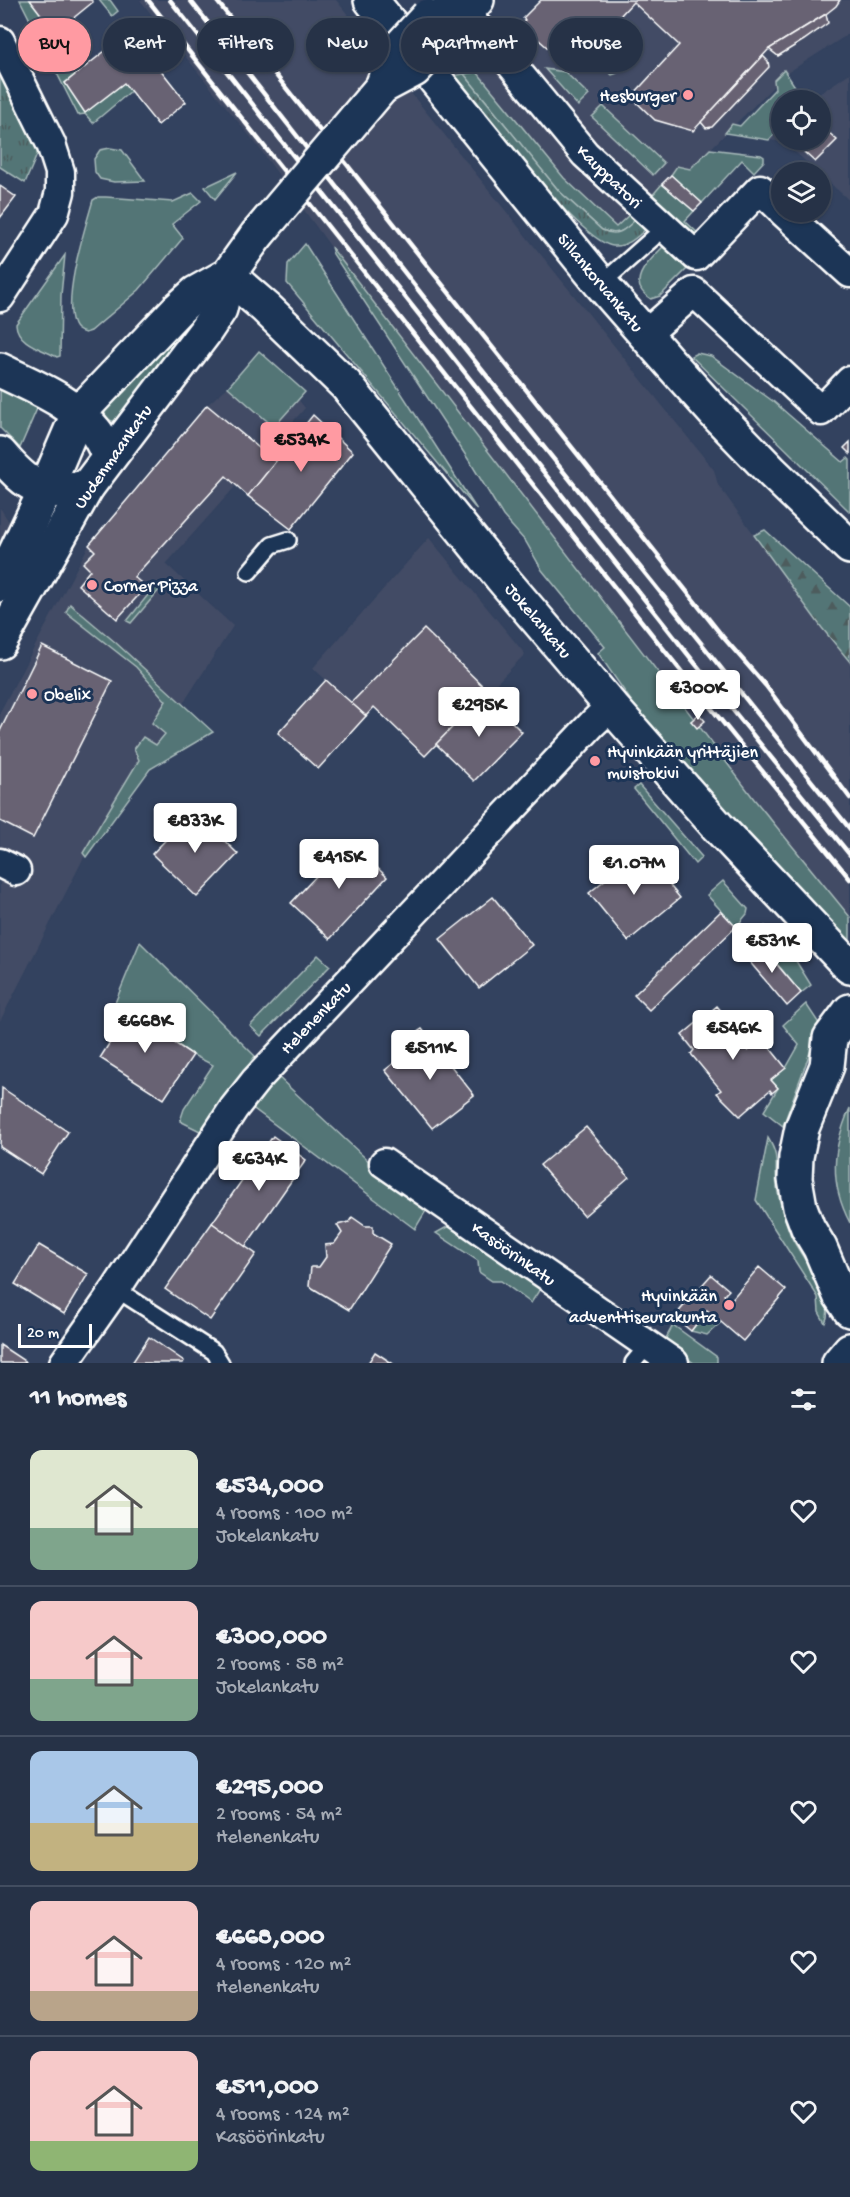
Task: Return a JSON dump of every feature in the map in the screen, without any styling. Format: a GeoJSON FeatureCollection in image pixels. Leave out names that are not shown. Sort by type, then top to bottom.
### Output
{"type":"FeatureCollection","features":[{"type":"Feature","properties":{"kind":"main road","name":"Sillankorvankatu"},"geometry":{"type":"LineString","coordinates":[[371,0],[645,335],[714,412],[850,547]]}},
{"type":"Feature","properties":{"kind":"main road","name":"Uudenmaankatu"},"geometry":{"type":"LineString","coordinates":[[0,642],[87,487],[220,309],[228,275],[256,236],[382,87],[414,70],[451,12]]}},
{"type":"Feature","properties":{"kind":"main road","name":"Uudenmaankatu"},"geometry":{"type":"LineString","coordinates":[[0,585],[45,491],[78,414],[177,310],[196,293],[228,275]]}},
{"type":"Feature","properties":{"kind":"main road","name":"Jokelankatu"},"geometry":{"type":"LineString","coordinates":[[228,275],[266,308],[346,386],[501,577],[612,706],[718,828],[850,967]]}},
{"type":"Feature","properties":{"kind":"main road"},"geometry":{"type":"LineString","coordinates":[[0,370],[50,394],[78,414],[95,431],[109,456]]}},
{"type":"Feature","properties":{"kind":"main road"},"geometry":{"type":"LineString","coordinates":[[0,454],[16,472],[45,491],[64,492],[87,487]]}},
{"type":"Feature","properties":{"kind":"main road"},"geometry":{"type":"LineString","coordinates":[[850,1011],[830,1038],[839,1059],[802,1128],[796,1157],[795,1179],[800,1207],[808,1228],[820,1248],[840,1295],[850,1310]]}},
{"type":"Feature","properties":{"kind":"main road"},"geometry":{"type":"LineString","coordinates":[[820,1248],[850,1270]]}},
{"type":"Feature","properties":{"kind":"main road"},"geometry":{"type":"LineString","coordinates":[[840,1363],[850,1350]]}},
{"type":"Feature","properties":{"kind":"main road"},"geometry":{"type":"LineString","coordinates":[[840,1363],[850,1361]]}},
{"type":"Feature","properties":{"kind":"street","name":"Kauppatori"},"geometry":{"type":"LineString","coordinates":[[451,12],[492,40],[585,154],[696,256],[760,189],[771,200]]}},
{"type":"Feature","properties":{"kind":"street"},"geometry":{"type":"LineString","coordinates":[[0,41],[51,144],[60,172],[60,192],[54,214],[0,297]]}},
{"type":"Feature","properties":{"kind":"street","name":"Kauppatori"},"geometry":{"type":"LineString","coordinates":[[794,222],[850,273]]}},
{"type":"Feature","properties":{"kind":"street"},"geometry":{"type":"LineString","coordinates":[[645,335],[694,292],[821,411],[850,381]]}},
{"type":"Feature","properties":{"kind":"street","name":"Helenenkatu"},"geometry":{"type":"LineString","coordinates":[[64,1363],[116,1289],[208,1147],[256,1080],[593,723],[612,706]]}},
{"type":"Feature","properties":{"kind":"street","name":"Kasöörinkatu"},"geometry":{"type":"LineString","coordinates":[[384,1163],[640,1354],[674,1363]]}},
{"type":"Feature","properties":{"kind":"lane"},"geometry":{"type":"LineString","coordinates":[[601,284],[653,238]]}},
{"type":"Feature","properties":{"kind":"lane"},"geometry":{"type":"LineString","coordinates":[[249,572],[272,545],[288,540]]}},
{"type":"Feature","properties":{"kind":"lane"},"geometry":{"type":"LineString","coordinates":[[116,1289],[214,1352],[220,1363]]}},
{"type":"Feature","properties":{"kind":"shaded area"},"geometry":{"type":"Polygon","coordinates":[[[140,0],[336,0],[350,18],[306,18],[306,72],[389,72],[389,66],[714,470],[718,485],[822,628],[850,662],[850,917],[754,799],[699,726],[691,721],[694,718],[331,247],[257,145],[198,72],[294,72],[294,18],[197,18],[197,71],[185,56],[185,18],[155,18],[140,0]]]}},
{"type":"Feature","properties":{"kind":"shaded area"},"geometry":{"type":"Polygon","coordinates":[[[541,0],[850,0],[850,33],[787,73],[624,231],[610,234],[464,74],[467,72],[537,72],[537,18],[525,18],[541,0]]]}},
{"type":"Feature","properties":{"kind":"shaded area"},"geometry":{"type":"Polygon","coordinates":[[[850,73],[850,201],[831,184],[831,162],[806,162],[793,150],[831,150],[831,90],[825,90],[850,73]]]}},
{"type":"Feature","properties":{"kind":"shaded area"},"geometry":{"type":"Polygon","coordinates":[[[259,351],[305,408],[166,564],[233,626],[84,857],[0,1021],[0,712],[89,545],[207,405],[228,387],[259,351]]]}},
{"type":"Feature","properties":{"kind":"shaded area"},"geometry":{"type":"Polygon","coordinates":[[[0,508],[13,528],[0,557],[0,508]]]}},
{"type":"Feature","properties":{"kind":"shaded area"},"geometry":{"type":"Polygon","coordinates":[[[429,538],[525,654],[425,756],[375,707],[366,716],[313,668],[429,538]]]}},
{"type":"Feature","properties":{"kind":"green space"},"geometry":{"type":"Polygon","coordinates":[[[20,0],[30,0],[44,18],[29,18],[20,0]]]}},
{"type":"Feature","properties":{"kind":"green space"},"geometry":{"type":"Polygon","coordinates":[[[99,0],[110,0],[118,11],[112,16],[99,0]]]}},
{"type":"Feature","properties":{"kind":"green space"},"geometry":{"type":"Polygon","coordinates":[[[545,69],[549,70],[549,72],[565,72],[589,95],[578,106],[545,69]]]}},
{"type":"Feature","properties":{"kind":"green space"},"geometry":{"type":"Polygon","coordinates":[[[0,70],[39,150],[25,183],[0,167],[0,70]]]}},
{"type":"Feature","properties":{"kind":"green space"},"geometry":{"type":"Polygon","coordinates":[[[784,70],[797,90],[774,90],[774,80],[784,70]]]}},
{"type":"Feature","properties":{"kind":"green space"},"geometry":{"type":"Polygon","coordinates":[[[56,72],[78,72],[65,83],[85,113],[124,83],[131,91],[93,123],[85,114],[78,115],[56,72]]]}},
{"type":"Feature","properties":{"kind":"green space"},"geometry":{"type":"Polygon","coordinates":[[[477,72],[564,178],[616,227],[630,214],[636,220],[617,233],[602,230],[559,191],[464,74],[477,72]]]}},
{"type":"Feature","properties":{"kind":"green space"},"geometry":{"type":"Polygon","coordinates":[[[464,74],[559,191],[602,230],[612,233],[620,232],[635,220],[645,230],[627,243],[613,246],[597,239],[577,222],[505,143],[452,76],[464,74]]]}},
{"type":"Feature","properties":{"kind":"green space"},"geometry":{"type":"Polygon","coordinates":[[[771,93],[771,138],[769,140],[725,133],[732,124],[740,126],[771,93]]]}},
{"type":"Feature","properties":{"kind":"green space"},"geometry":{"type":"Polygon","coordinates":[[[603,106],[664,163],[653,175],[592,117],[603,106]]]}},
{"type":"Feature","properties":{"kind":"green space"},"geometry":{"type":"Polygon","coordinates":[[[110,148],[122,150],[145,181],[114,182],[100,179],[95,172],[94,159],[100,150],[110,148]]]}},
{"type":"Feature","properties":{"kind":"green space"},"geometry":{"type":"Polygon","coordinates":[[[710,149],[761,155],[764,161],[754,172],[742,160],[702,203],[671,175],[677,166],[690,169],[710,149]]]}},
{"type":"Feature","properties":{"kind":"green space"},"geometry":{"type":"Polygon","coordinates":[[[237,172],[215,199],[205,187],[237,172]]]}},
{"type":"Feature","properties":{"kind":"green space"},"geometry":{"type":"Polygon","coordinates":[[[662,184],[694,211],[685,221],[699,234],[695,236],[651,197],[662,184]]]}},
{"type":"Feature","properties":{"kind":"green space"},"geometry":{"type":"Polygon","coordinates":[[[193,193],[201,201],[172,224],[183,238],[139,290],[91,331],[85,333],[77,329],[71,313],[73,281],[80,245],[93,200],[106,197],[173,202],[193,193]]]}},
{"type":"Feature","properties":{"kind":"green space"},"geometry":{"type":"Polygon","coordinates":[[[305,244],[477,510],[287,283],[288,264],[305,244]]]}},
{"type":"Feature","properties":{"kind":"green space"},"geometry":{"type":"Polygon","coordinates":[[[331,247],[694,719],[691,721],[699,726],[754,799],[850,917],[850,944],[649,727],[598,653],[605,647],[542,570],[526,542],[503,516],[333,254],[331,247]]]}},
{"type":"Feature","properties":{"kind":"green space"},"geometry":{"type":"Polygon","coordinates":[[[663,247],[687,269],[660,296],[651,299],[643,293],[639,279],[646,265],[663,247]]]}},
{"type":"Feature","properties":{"kind":"green space"},"geometry":{"type":"Polygon","coordinates":[[[65,255],[61,295],[60,356],[57,357],[25,341],[17,331],[16,324],[65,255]]]}},
{"type":"Feature","properties":{"kind":"green space"},"geometry":{"type":"Polygon","coordinates":[[[177,323],[189,332],[118,422],[111,421],[106,416],[104,406],[177,323]]]}},
{"type":"Feature","properties":{"kind":"green space"},"geometry":{"type":"Polygon","coordinates":[[[259,351],[305,392],[274,427],[228,387],[259,351]]]}},
{"type":"Feature","properties":{"kind":"green space"},"geometry":{"type":"Polygon","coordinates":[[[697,353],[711,356],[774,402],[843,462],[848,458],[850,460],[850,512],[691,356],[697,353]]]}},
{"type":"Feature","properties":{"kind":"green space"},"geometry":{"type":"Polygon","coordinates":[[[0,385],[39,404],[20,448],[0,428],[0,385]]]}},
{"type":"Feature","properties":{"kind":"green space"},"geometry":{"type":"Polygon","coordinates":[[[765,530],[850,607],[850,662],[822,628],[754,535],[765,530]]]}},
{"type":"Feature","properties":{"kind":"green space"},"geometry":{"type":"Polygon","coordinates":[[[156,585],[160,589],[131,623],[127,621],[156,585]]]}},
{"type":"Feature","properties":{"kind":"green space"},"geometry":{"type":"Polygon","coordinates":[[[70,604],[213,732],[150,769],[86,857],[83,853],[139,760],[134,749],[143,737],[156,745],[165,734],[152,723],[166,701],[136,667],[66,612],[70,604]]]}},
{"type":"Feature","properties":{"kind":"green space"},"geometry":{"type":"Polygon","coordinates":[[[639,785],[702,857],[695,864],[634,789],[639,785]]]}},
{"type":"Feature","properties":{"kind":"green space"},"geometry":{"type":"Polygon","coordinates":[[[723,881],[748,909],[747,914],[736,927],[707,895],[723,881]]]}},
{"type":"Feature","properties":{"kind":"green space"},"geometry":{"type":"Polygon","coordinates":[[[765,926],[796,961],[811,985],[801,993],[754,936],[765,926]]]}},
{"type":"Feature","properties":{"kind":"green space"},"geometry":{"type":"Polygon","coordinates":[[[140,942],[255,1056],[204,1133],[180,1121],[184,1109],[213,1065],[193,1055],[115,1003],[140,942]]]}},
{"type":"Feature","properties":{"kind":"green space"},"geometry":{"type":"Polygon","coordinates":[[[318,955],[330,966],[261,1036],[250,1026],[318,955]]]}},
{"type":"Feature","properties":{"kind":"green space"},"geometry":{"type":"Polygon","coordinates":[[[806,1004],[820,1025],[783,1126],[764,1111],[778,1088],[771,1080],[786,1068],[799,1045],[783,1025],[806,1004]]]}},
{"type":"Feature","properties":{"kind":"green space"},"geometry":{"type":"Polygon","coordinates":[[[276,1075],[376,1168],[430,1204],[415,1229],[250,1106],[276,1075]]]}},
{"type":"Feature","properties":{"kind":"green space"},"geometry":{"type":"Polygon","coordinates":[[[850,1108],[850,1223],[839,1194],[835,1166],[839,1138],[850,1108]]]}},
{"type":"Feature","properties":{"kind":"green space"},"geometry":{"type":"Polygon","coordinates":[[[768,1138],[776,1157],[778,1193],[791,1236],[817,1278],[827,1302],[828,1313],[825,1323],[819,1312],[818,1297],[756,1200],[768,1138]]]}},
{"type":"Feature","properties":{"kind":"green space"},"geometry":{"type":"Polygon","coordinates":[[[459,1226],[542,1286],[531,1303],[501,1281],[492,1281],[479,1272],[478,1261],[436,1233],[447,1227],[459,1226]]]}},
{"type":"Feature","properties":{"kind":"green space"},"geometry":{"type":"Polygon","coordinates":[[[707,1310],[721,1322],[707,1335],[691,1331],[707,1310]]]}},
{"type":"Feature","properties":{"kind":"green space"},"geometry":{"type":"Polygon","coordinates":[[[673,1325],[717,1357],[717,1363],[694,1363],[666,1344],[665,1340],[673,1325]]]}},
{"type":"Feature","properties":{"kind":"building"},"geometry":{"type":"Polygon","coordinates":[[[30,0],[91,0],[93,2],[73,18],[44,18],[30,0]]]}},
{"type":"Feature","properties":{"kind":"building"},"geometry":{"type":"Polygon","coordinates":[[[541,0],[840,0],[826,14],[769,49],[693,131],[655,120],[631,97],[679,45],[633,2],[620,16],[623,18],[549,18],[548,48],[537,38],[537,18],[523,18],[541,0]]]}},
{"type":"Feature","properties":{"kind":"building"},"geometry":{"type":"Polygon","coordinates":[[[826,14],[828,23],[778,56],[769,49],[826,14]]]}},
{"type":"Feature","properties":{"kind":"building"},"geometry":{"type":"Polygon","coordinates":[[[103,53],[103,72],[162,72],[186,102],[158,125],[124,83],[85,113],[65,83],[79,72],[91,72],[91,62],[103,53]]]}},
{"type":"Feature","properties":{"kind":"building"},"geometry":{"type":"Polygon","coordinates":[[[763,56],[768,61],[769,67],[712,127],[706,128],[701,122],[763,56]]]}},
{"type":"Feature","properties":{"kind":"building"},"geometry":{"type":"Polygon","coordinates":[[[831,135],[837,140],[831,146],[831,135]]]}},
{"type":"Feature","properties":{"kind":"building"},"geometry":{"type":"Polygon","coordinates":[[[806,150],[827,150],[815,162],[804,152],[806,150]]]}},
{"type":"Feature","properties":{"kind":"building"},"geometry":{"type":"Polygon","coordinates":[[[671,175],[702,203],[694,211],[662,184],[671,175]]]}},
{"type":"Feature","properties":{"kind":"building"},"geometry":{"type":"Polygon","coordinates":[[[0,186],[16,197],[0,218],[0,186]]]}},
{"type":"Feature","properties":{"kind":"building"},"geometry":{"type":"Polygon","coordinates":[[[207,405],[276,462],[248,496],[226,476],[134,577],[146,587],[117,619],[78,585],[90,570],[83,563],[95,551],[89,545],[207,405]]]}},
{"type":"Feature","properties":{"kind":"building"},"geometry":{"type":"Polygon","coordinates":[[[313,415],[353,452],[291,529],[248,496],[313,415]]]}},
{"type":"Feature","properties":{"kind":"building"},"geometry":{"type":"Polygon","coordinates":[[[850,442],[850,454],[844,448],[850,442]]]}},
{"type":"Feature","properties":{"kind":"building"},"geometry":{"type":"Polygon","coordinates":[[[424,629],[488,691],[425,756],[374,707],[366,716],[351,703],[424,629]]]}},
{"type":"Feature","properties":{"kind":"building"},"geometry":{"type":"Polygon","coordinates":[[[42,646],[112,681],[33,838],[0,821],[0,731],[42,646]]]}},
{"type":"Feature","properties":{"kind":"building"},"geometry":{"type":"Polygon","coordinates":[[[326,680],[366,716],[318,769],[278,733],[326,680]]]}},
{"type":"Feature","properties":{"kind":"building"},"geometry":{"type":"Polygon","coordinates":[[[484,695],[522,732],[474,781],[436,744],[484,695]]]}},
{"type":"Feature","properties":{"kind":"building"},"geometry":{"type":"Polygon","coordinates":[[[699,714],[705,721],[697,728],[691,721],[699,714]]]}},
{"type":"Feature","properties":{"kind":"building"},"geometry":{"type":"Polygon","coordinates":[[[194,811],[238,854],[197,897],[152,854],[194,811]]]}},
{"type":"Feature","properties":{"kind":"building"},"geometry":{"type":"Polygon","coordinates":[[[349,841],[387,877],[330,939],[291,903],[349,841]]]}},
{"type":"Feature","properties":{"kind":"building"},"geometry":{"type":"Polygon","coordinates":[[[641,850],[680,898],[628,941],[589,893],[641,850]]]}},
{"type":"Feature","properties":{"kind":"building"},"geometry":{"type":"Polygon","coordinates":[[[493,897],[532,945],[479,988],[440,939],[493,897]]]}},
{"type":"Feature","properties":{"kind":"building"},"geometry":{"type":"Polygon","coordinates":[[[721,911],[736,927],[649,1010],[634,995],[721,911]]]}},
{"type":"Feature","properties":{"kind":"building"},"geometry":{"type":"Polygon","coordinates":[[[758,942],[801,993],[787,1006],[743,954],[758,942]]]}},
{"type":"Feature","properties":{"kind":"building"},"geometry":{"type":"Polygon","coordinates":[[[717,1006],[739,1032],[734,1036],[748,1051],[762,1038],[786,1068],[771,1080],[778,1088],[772,1093],[770,1090],[740,1116],[717,1093],[721,1090],[691,1054],[694,1050],[682,1035],[717,1006]]]}},
{"type":"Feature","properties":{"kind":"building"},"geometry":{"type":"Polygon","coordinates":[[[121,1008],[193,1055],[164,1099],[100,1058],[114,1036],[106,1031],[121,1008]]]}},
{"type":"Feature","properties":{"kind":"building"},"geometry":{"type":"Polygon","coordinates":[[[422,1029],[474,1095],[432,1128],[385,1070],[422,1041],[416,1033],[422,1029]]]}},
{"type":"Feature","properties":{"kind":"building"},"geometry":{"type":"Polygon","coordinates":[[[2,1088],[68,1132],[41,1174],[0,1147],[2,1088]]]}},
{"type":"Feature","properties":{"kind":"building"},"geometry":{"type":"Polygon","coordinates":[[[586,1127],[629,1177],[584,1216],[540,1165],[586,1127]]]}},
{"type":"Feature","properties":{"kind":"building"},"geometry":{"type":"Polygon","coordinates":[[[273,1136],[306,1160],[245,1247],[212,1223],[273,1136]]]}},
{"type":"Feature","properties":{"kind":"building"},"geometry":{"type":"Polygon","coordinates":[[[352,1217],[365,1226],[373,1226],[373,1233],[391,1244],[349,1310],[309,1286],[311,1267],[319,1267],[326,1257],[325,1245],[334,1244],[342,1233],[337,1225],[349,1222],[352,1217]]]}},
{"type":"Feature","properties":{"kind":"building"},"geometry":{"type":"Polygon","coordinates":[[[212,1223],[256,1254],[210,1320],[165,1289],[212,1223]]]}},
{"type":"Feature","properties":{"kind":"building"},"geometry":{"type":"Polygon","coordinates":[[[39,1245],[88,1274],[64,1314],[15,1284],[39,1245]]]}},
{"type":"Feature","properties":{"kind":"building","name":"Hyvinkään adventtiseurakunta"},"geometry":{"type":"Polygon","coordinates":[[[759,1267],[786,1290],[743,1341],[707,1310],[691,1331],[674,1317],[711,1275],[729,1290],[724,1295],[731,1300],[759,1267]]]}},
{"type":"Feature","properties":{"kind":"building"},"geometry":{"type":"Polygon","coordinates":[[[149,1337],[184,1361],[183,1363],[132,1363],[149,1337]]]}},
{"type":"Feature","properties":{"kind":"building"},"geometry":{"type":"Polygon","coordinates":[[[0,1345],[26,1362],[0,1363],[0,1345]]]}},
{"type":"Feature","properties":{"kind":"building"},"geometry":{"type":"Polygon","coordinates":[[[375,1352],[392,1363],[368,1363],[375,1352]]]}},
{"type":"Feature","properties":{"kind":"railway"},"geometry":{"type":"LineString","coordinates":[[148,0],[681,671],[850,879]]}},
{"type":"Feature","properties":{"kind":"railway"},"geometry":{"type":"LineString","coordinates":[[170,0],[694,662],[850,855]]}},
{"type":"Feature","properties":{"kind":"railway"},"geometry":{"type":"LineString","coordinates":[[190,0],[438,315],[850,829]]}},
{"type":"Feature","properties":{"kind":"railway"},"geometry":{"type":"LineString","coordinates":[[216,0],[723,637],[766,686],[850,798]]}},
{"type":"Feature","properties":{"kind":"place","name":"Hesburger"},"geometry":{"type":"Point","coordinates":[688,95]}},
{"type":"Feature","properties":{"kind":"place","name":"Corner Pizza"},"geometry":{"type":"Point","coordinates":[92,585]}},
{"type":"Feature","properties":{"kind":"place","name":"Obelix"},"geometry":{"type":"Point","coordinates":[32,694]}},
{"type":"Feature","properties":{"kind":"place","name":"Hyvinkään yrittäjien muistokivi"},"geometry":{"type":"Point","coordinates":[595,761]}},
{"type":"Feature","properties":{"kind":"place","name":"Hyvinkään adventtiseurakunta"},"geometry":{"type":"Point","coordinates":[729,1305]}}]}
